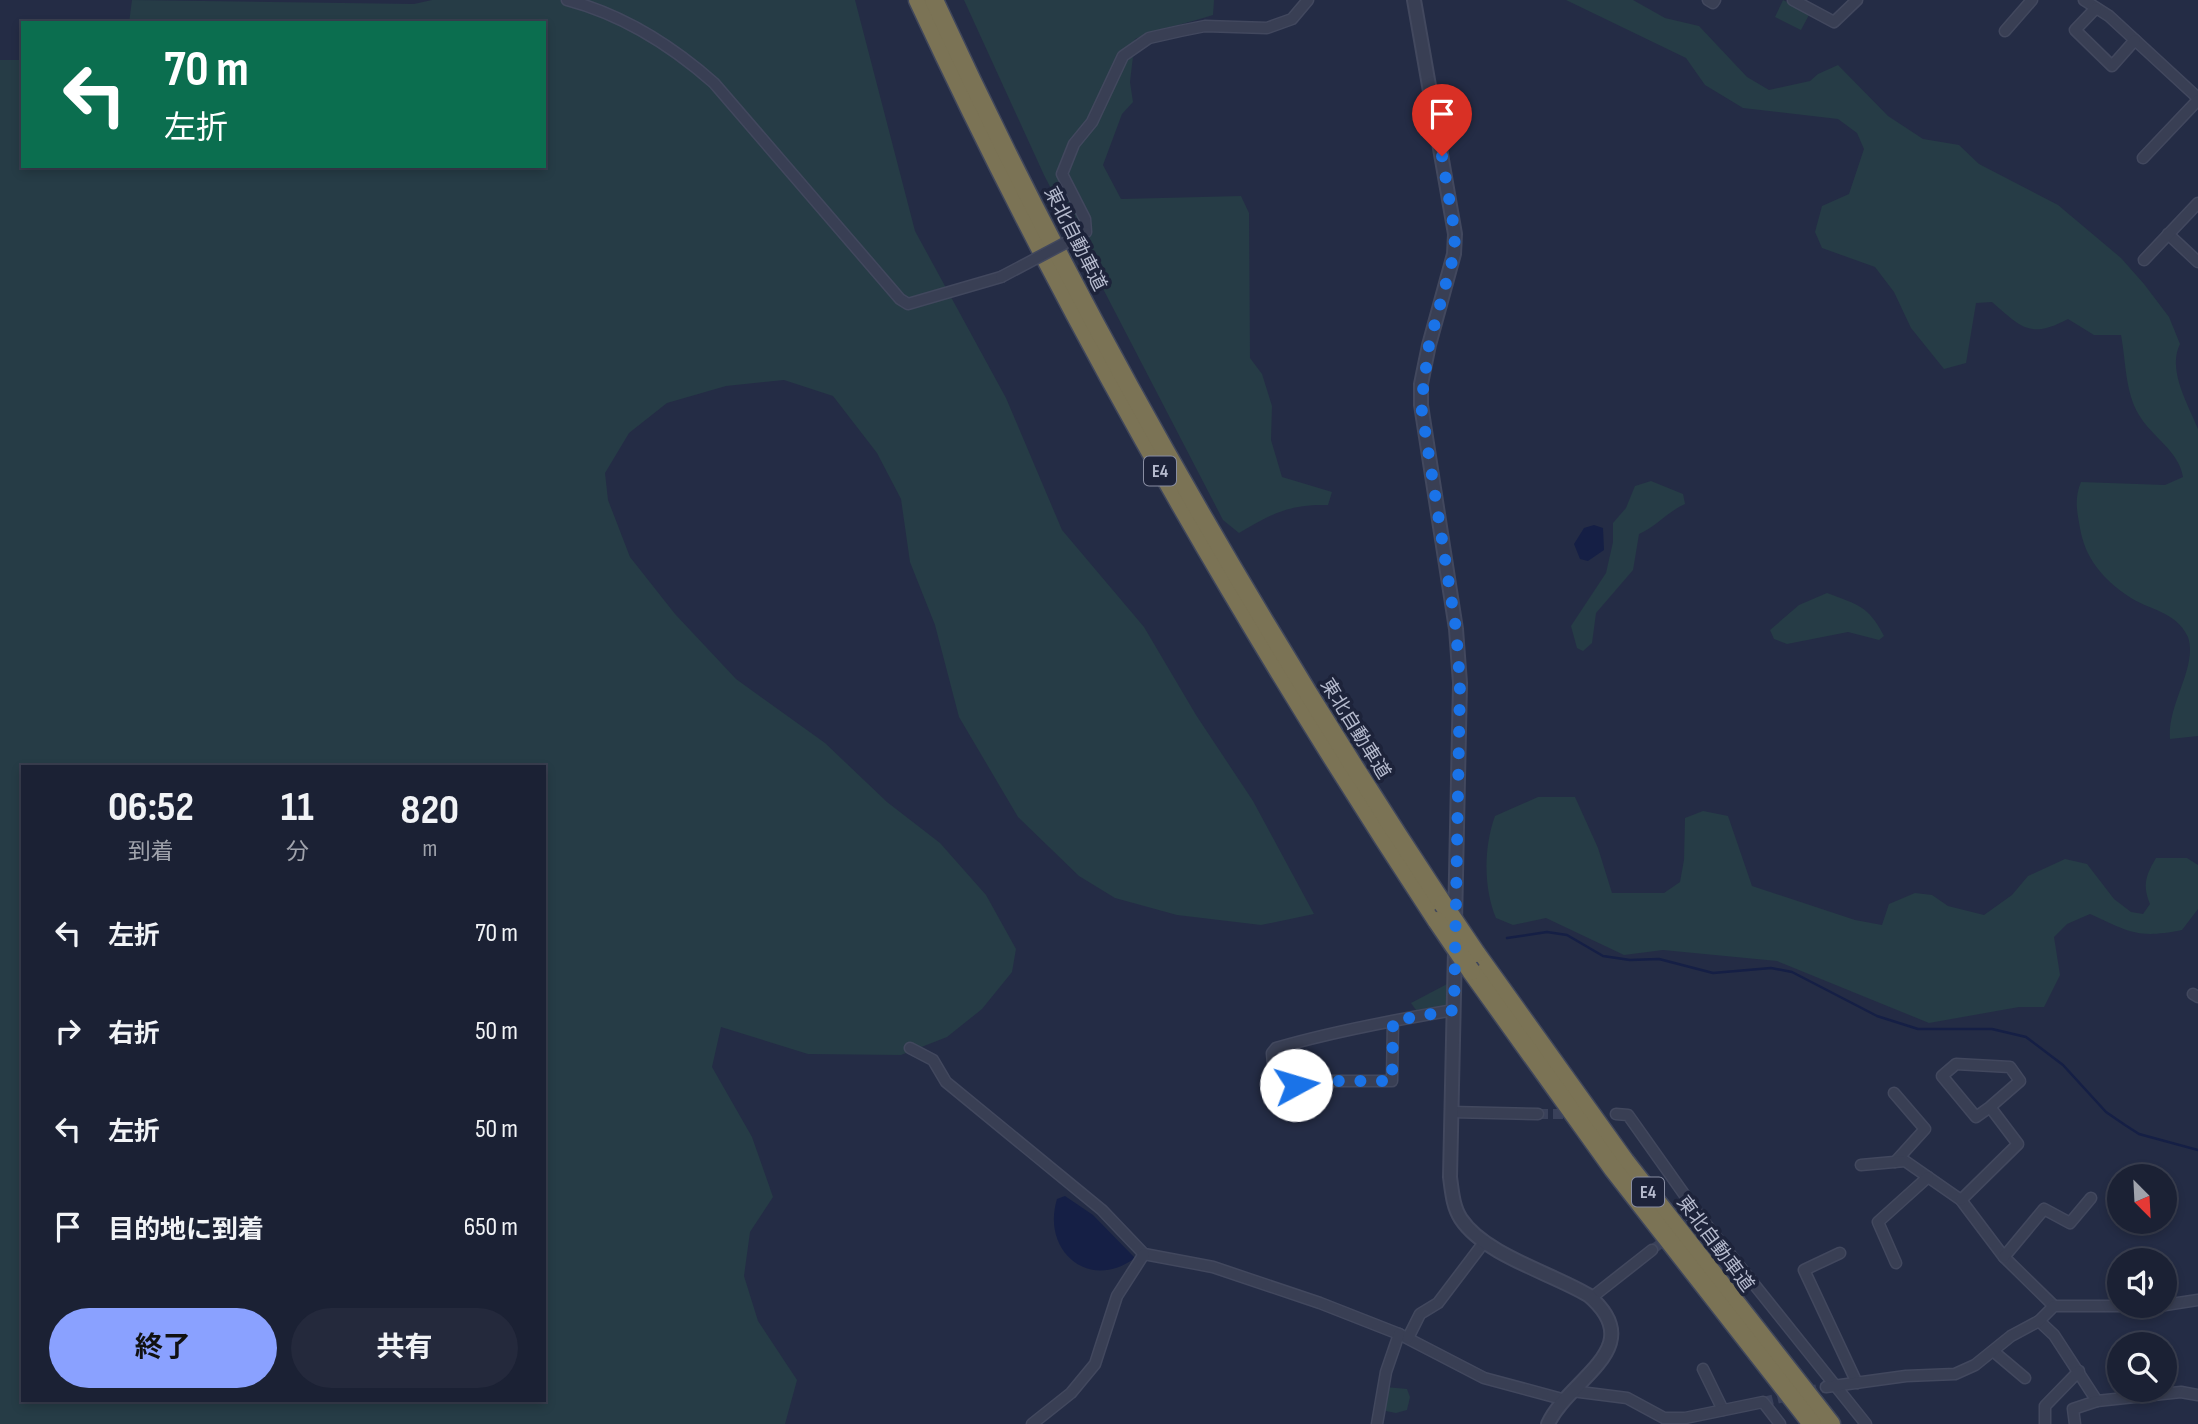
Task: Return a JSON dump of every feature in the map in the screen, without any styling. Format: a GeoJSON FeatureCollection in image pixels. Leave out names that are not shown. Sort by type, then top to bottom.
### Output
{"type":"FeatureCollection","features":[{"type":"Feature","properties":{"kind":"highway","name":"東北自動車道"},"geometry":{"type":"LineString","coordinates":[[918,0],[1032,234],[1174,496],[1299,709],[1471,971],[1629,1190],[1812,1424]]}},
{"type":"Feature","properties":{"kind":"highway","name":"東北自動車道"},"geometry":{"type":"LineString","coordinates":[[934,0],[1080,296],[1193,501],[1312,702],[1476,953],[1641,1182],[1831,1424]]}},
{"type":"Feature","properties":{"kind":"street"},"geometry":{"type":"LineString","coordinates":[[568,0],[590,6],[638,28],[690,61],[715,83],[900,299],[908,304],[1001,277],[1086,232],[1085,219],[1062,174],[1074,144],[1092,122],[1124,56],[1149,38],[1180,31],[1206,26],[1268,28],[1292,19],[1308,0]]}},
{"type":"Feature","properties":{"kind":"street"},"geometry":{"type":"LineString","coordinates":[[1414,0],[1455,234],[1454,254],[1424,369],[1421,405],[1456,629],[1460,683],[1450,1177],[1453,1202],[1462,1221],[1485,1241],[1591,1298],[1601,1307],[1611,1327],[1608,1354],[1567,1395],[1548,1424]]}},
{"type":"Feature","properties":{"kind":"street"},"geometry":{"type":"LineString","coordinates":[[1709,0],[1713,3],[1715,0]]}},
{"type":"Feature","properties":{"kind":"street"},"geometry":{"type":"LineString","coordinates":[[1793,0],[1834,22],[1857,0]]}},
{"type":"Feature","properties":{"kind":"street"},"geometry":{"type":"LineString","coordinates":[[2006,32],[2032,0]]}},
{"type":"Feature","properties":{"kind":"street"},"geometry":{"type":"LineString","coordinates":[[2084,0],[2135,40],[2198,99],[2143,158]]}},
{"type":"Feature","properties":{"kind":"street"},"geometry":{"type":"LineString","coordinates":[[2096,8],[2075,30],[2112,66],[2135,40]]}},
{"type":"Feature","properties":{"kind":"street"},"geometry":{"type":"LineString","coordinates":[[2144,260],[2198,203]]}},
{"type":"Feature","properties":{"kind":"street"},"geometry":{"type":"LineString","coordinates":[[2168,234],[2198,262]]}},
{"type":"Feature","properties":{"kind":"street"},"geometry":{"type":"LineString","coordinates":[[1393,1021],[1392,1081],[1316,1081],[1275,1088],[1272,1053],[1276,1048],[1342,1029],[1454,1010]]}},
{"type":"Feature","properties":{"kind":"street"},"geometry":{"type":"LineString","coordinates":[[910,1048],[933,1060],[946,1082],[1102,1210],[1144,1254],[1213,1267],[1320,1303],[1403,1336],[1484,1378],[1567,1395],[1627,1398],[1670,1421],[1763,1402],[1780,1424]]}},
{"type":"Feature","properties":{"kind":"street"},"geometry":{"type":"LineString","coordinates":[[1956,1064],[2010,1067],[2020,1081],[1990,1107],[1976,1117],[1942,1076],[1956,1064]]}},
{"type":"Feature","properties":{"kind":"street"},"geometry":{"type":"LineString","coordinates":[[1894,1093],[1925,1129],[1895,1162]]}},
{"type":"Feature","properties":{"kind":"street"},"geometry":{"type":"LineString","coordinates":[[1961,1200],[2018,1144],[1990,1107]]}},
{"type":"Feature","properties":{"kind":"street"},"geometry":{"type":"LineString","coordinates":[[1451,1112],[1538,1114]]}},
{"type":"Feature","properties":{"kind":"street"},"geometry":{"type":"LineString","coordinates":[[1616,1114],[1628,1115],[1696,1219],[1831,1386],[1866,1424]]}},
{"type":"Feature","properties":{"kind":"street"},"geometry":{"type":"LineString","coordinates":[[1861,1165],[1905,1161],[1961,1200],[2004,1257],[2054,1306]]}},
{"type":"Feature","properties":{"kind":"street"},"geometry":{"type":"LineString","coordinates":[[1896,1263],[1878,1222],[1928,1177]]}},
{"type":"Feature","properties":{"kind":"street"},"geometry":{"type":"LineString","coordinates":[[2004,1257],[2044,1209],[2070,1223],[2091,1198]]}},
{"type":"Feature","properties":{"kind":"street"},"geometry":{"type":"LineString","coordinates":[[1377,1424],[1386,1372],[1403,1336],[1420,1314],[1438,1303],[1485,1241]]}},
{"type":"Feature","properties":{"kind":"street"},"geometry":{"type":"LineString","coordinates":[[1591,1298],[1652,1250]]}},
{"type":"Feature","properties":{"kind":"street"},"geometry":{"type":"LineString","coordinates":[[1840,1253],[1804,1270],[1857,1383]]}},
{"type":"Feature","properties":{"kind":"street"},"geometry":{"type":"LineString","coordinates":[[1032,1424],[1071,1393],[1095,1364],[1117,1296],[1144,1254]]}},
{"type":"Feature","properties":{"kind":"street"},"geometry":{"type":"LineString","coordinates":[[2177,1303],[2198,1300]]}},
{"type":"Feature","properties":{"kind":"street"},"geometry":{"type":"LineString","coordinates":[[1831,1386],[1906,1376],[1955,1374],[1975,1365],[2039,1321],[2054,1306],[2107,1306]]}},
{"type":"Feature","properties":{"kind":"street"},"geometry":{"type":"LineString","coordinates":[[2039,1321],[2054,1335],[2097,1401]]}},
{"type":"Feature","properties":{"kind":"street"},"geometry":{"type":"LineString","coordinates":[[1993,1351],[2025,1378]]}},
{"type":"Feature","properties":{"kind":"street"},"geometry":{"type":"LineString","coordinates":[[1703,1369],[1723,1410]]}},
{"type":"Feature","properties":{"kind":"street"},"geometry":{"type":"LineString","coordinates":[[2045,1424],[2045,1406],[2079,1371]]}},
{"type":"Feature","properties":{"kind":"street"},"geometry":{"type":"LineString","coordinates":[[2075,1424],[2073,1409],[2097,1401],[2181,1392],[2198,1395]]}},
{"type":"Feature","properties":{"kind":"shaded area"},"geometry":{"type":"Polygon","coordinates":[[[132,0],[414,4],[432,0],[855,0],[915,231],[1006,398],[1062,530],[1144,627],[1196,715],[1253,801],[1314,914],[1261,925],[1177,915],[1115,898],[1079,876],[1018,817],[959,717],[935,625],[910,562],[901,499],[877,453],[833,396],[784,380],[726,386],[667,403],[629,433],[605,473],[608,500],[630,557],[675,614],[736,679],[825,743],[887,802],[940,843],[986,895],[1016,949],[1012,972],[982,1009],[947,1037],[901,1055],[808,1054],[721,1027],[712,1067],[752,1137],[773,1197],[750,1232],[744,1276],[758,1321],[797,1380],[785,1424],[0,1424],[0,60],[21,60],[21,168],[546,168],[546,21],[129,21],[132,0]]]}},
{"type":"Feature","properties":{"kind":"shaded area"},"geometry":{"type":"Polygon","coordinates":[[[964,0],[1214,0],[1213,15],[1135,39],[1130,82],[1133,102],[1122,114],[1103,165],[1121,199],[1241,196],[1249,213],[1250,358],[1262,374],[1272,406],[1271,440],[1282,477],[1332,492],[1328,505],[1291,508],[1261,520],[1239,533],[1223,520],[1044,175],[964,0]]]}},
{"type":"Feature","properties":{"kind":"shaded area"},"geometry":{"type":"Polygon","coordinates":[[[1566,0],[1633,0],[1665,18],[1699,26],[1747,77],[1769,90],[1810,81],[1818,74],[1838,65],[1888,116],[1923,139],[1959,145],[1979,164],[2058,205],[2121,258],[2144,284],[2169,317],[2180,344],[2177,376],[2198,429],[2198,736],[2170,739],[2173,713],[2189,661],[2188,637],[2183,628],[2169,616],[2128,596],[2103,575],[2082,539],[2077,510],[2081,482],[2165,485],[2183,477],[2176,459],[2144,423],[2134,406],[2128,386],[2121,335],[2094,335],[2068,319],[2044,328],[2027,328],[1992,302],[1976,303],[1966,363],[1944,369],[1911,328],[1894,292],[1875,267],[1822,248],[1815,232],[1822,206],[1849,194],[1864,149],[1857,133],[1838,119],[1743,108],[1705,85],[1686,58],[1566,0]]]}},
{"type":"Feature","properties":{"kind":"shaded area"},"geometry":{"type":"Polygon","coordinates":[[[1783,0],[1810,13],[1801,30],[1775,17],[1783,0]]]}},
{"type":"Feature","properties":{"kind":"shaded area"},"geometry":{"type":"Polygon","coordinates":[[[1651,481],[1683,494],[1685,504],[1639,534],[1633,570],[1596,613],[1592,643],[1583,651],[1577,648],[1571,626],[1606,573],[1613,542],[1613,523],[1626,508],[1635,486],[1651,481]]]}},
{"type":"Feature","properties":{"kind":"shaded area"},"geometry":{"type":"Polygon","coordinates":[[[1827,593],[1861,607],[1873,618],[1884,636],[1879,640],[1848,632],[1787,644],[1774,639],[1770,630],[1799,605],[1827,593]]]}},
{"type":"Feature","properties":{"kind":"shaded area"},"geometry":{"type":"Polygon","coordinates":[[[1538,797],[1575,797],[1598,848],[1612,893],[1664,893],[1680,882],[1684,860],[1685,818],[1703,811],[1728,816],[1752,886],[1855,920],[1882,925],[1889,904],[1915,893],[1932,895],[1948,906],[1984,915],[2012,895],[2028,876],[2065,859],[2087,864],[2114,899],[2131,912],[2143,914],[2150,904],[2146,880],[2156,858],[2187,858],[2198,865],[2198,909],[2182,930],[2154,934],[2134,932],[2090,914],[2067,924],[2054,937],[2060,975],[2044,1007],[2019,1007],[1929,1023],[1777,961],[1663,950],[1624,955],[1546,918],[1513,925],[1496,918],[1486,867],[1495,816],[1538,797]]]}},
{"type":"Feature","properties":{"kind":"shaded area"},"geometry":{"type":"Polygon","coordinates":[[[1449,983],[1449,1005],[1416,1010],[1411,1003],[1449,983]]]}},
{"type":"Feature","properties":{"kind":"shaded area"},"geometry":{"type":"Polygon","coordinates":[[[1385,1387],[1407,1389],[1410,1397],[1407,1410],[1396,1413],[1381,1410],[1385,1387]]]}},
{"type":"Feature","properties":{"kind":"water"},"geometry":{"type":"Polygon","coordinates":[[[1594,525],[1603,528],[1604,550],[1588,561],[1580,559],[1574,544],[1584,528],[1594,525]]]}},
{"type":"Feature","properties":{"kind":"water"},"geometry":{"type":"Polygon","coordinates":[[[1065,1196],[1093,1215],[1135,1258],[1118,1267],[1101,1270],[1086,1268],[1073,1261],[1056,1235],[1054,1218],[1057,1199],[1065,1196]]]}},
{"type":"Feature","properties":{"kind":"waterway"},"geometry":{"type":"LineString","coordinates":[[1507,938],[1547,932],[1567,935],[1603,956],[1630,960],[1659,959],[1713,973],[1771,968],[1792,972],[1877,1016],[1918,1029],[1992,1029],[2026,1037],[2063,1065],[2106,1112],[2125,1125],[2139,1134],[2198,1150]]}},
{"type":"Feature","properties":{"kind":"tunnel"},"geometry":{"type":"LineString","coordinates":[[1538,1114],[1576,1114]]}},
{"type":"Feature","properties":{"kind":"tunnel"},"geometry":{"type":"LineString","coordinates":[[1652,1250],[1691,1220]]}},
{"type":"Feature","properties":{"kind":"tunnel"},"geometry":{"type":"LineString","coordinates":[[1763,1402],[1826,1387]]}},
{"type":"Feature","properties":{"kind":"route"},"geometry":{"type":"LineString","coordinates":[[1296,1085],[1316,1081],[1392,1081],[1393,1021],[1454,1010],[1460,683],[1456,629],[1421,405],[1429,345],[1454,254],[1455,234],[1442,156]]}}]}
